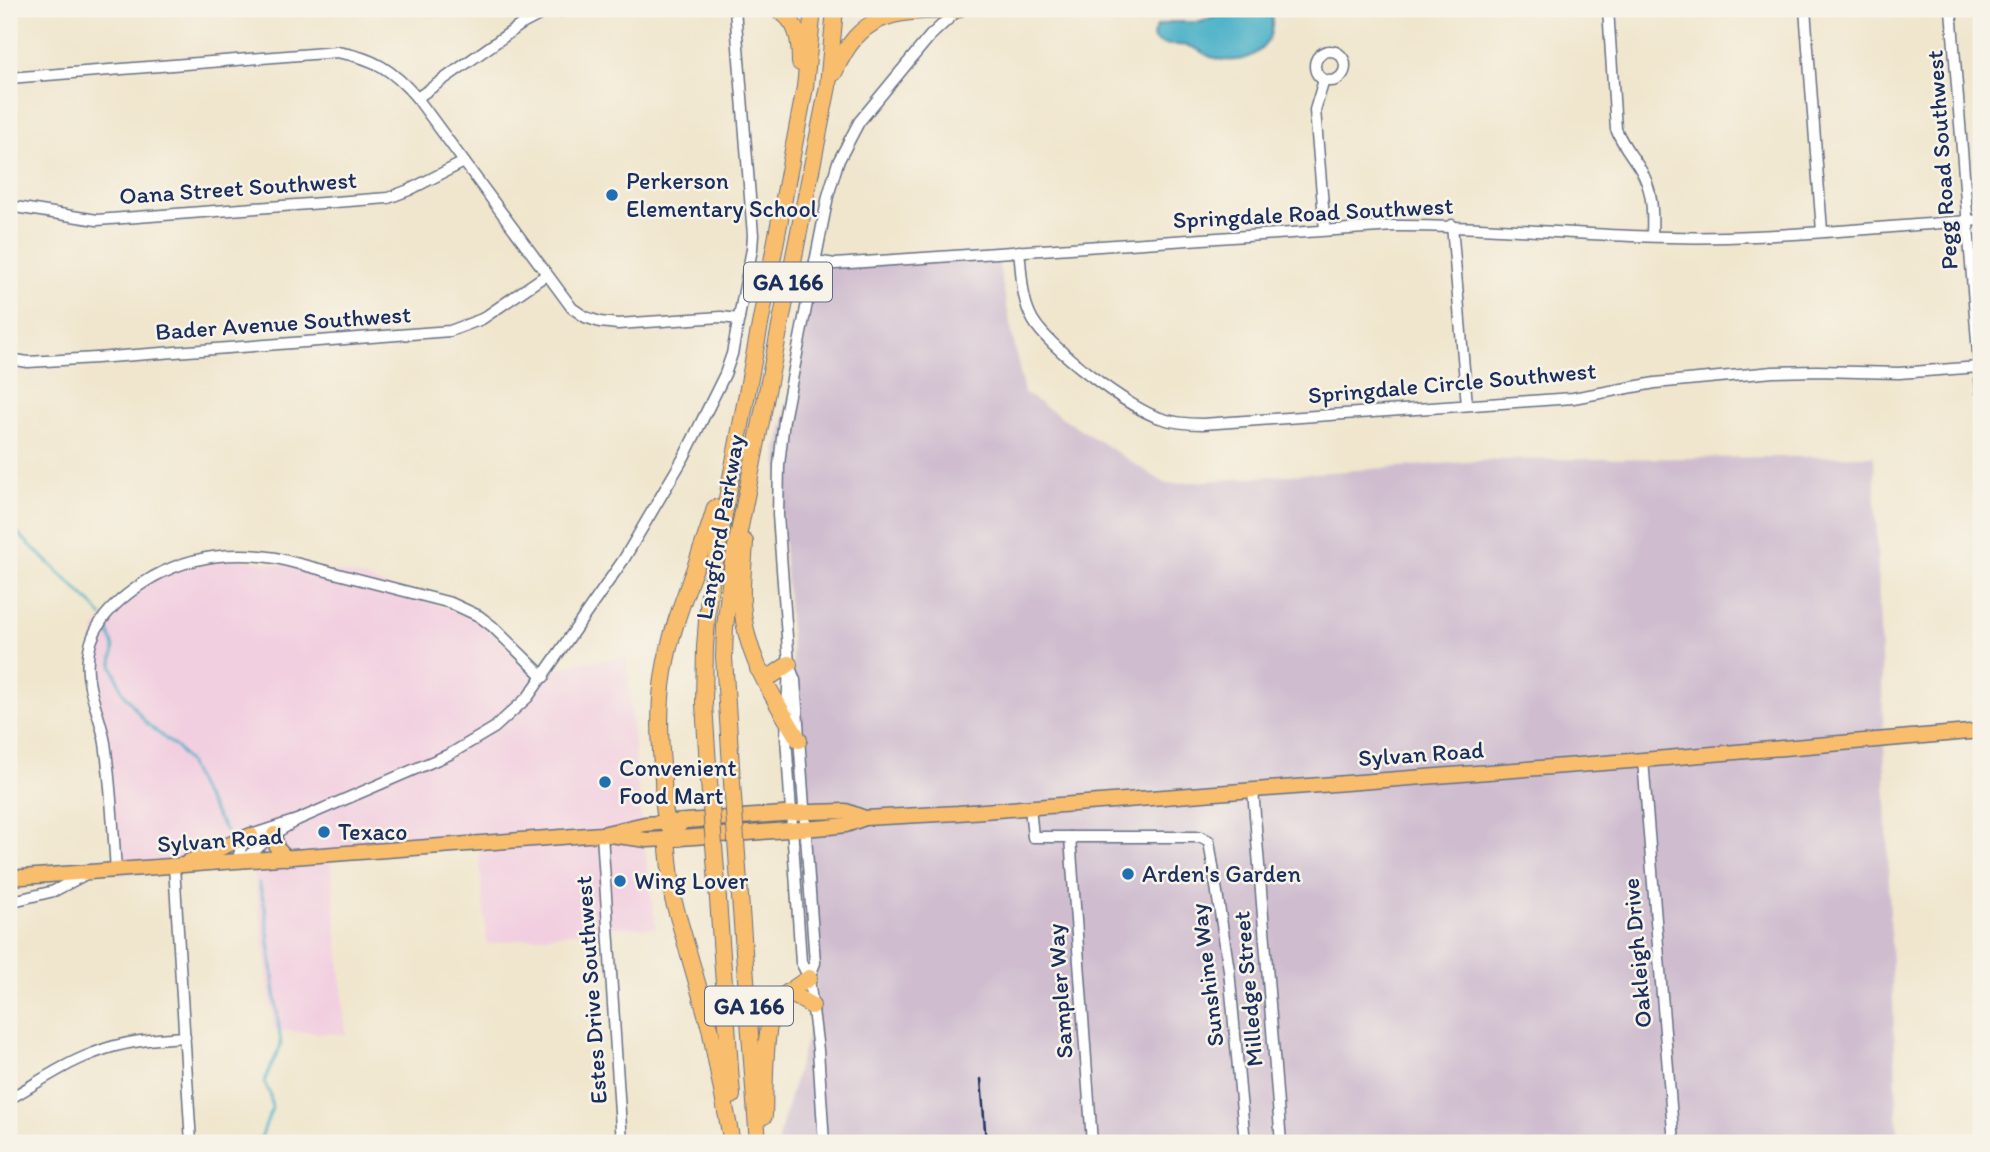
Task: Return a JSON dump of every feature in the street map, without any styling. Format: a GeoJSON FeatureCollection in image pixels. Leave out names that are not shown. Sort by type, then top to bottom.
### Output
{"type":"FeatureCollection","features":[{"type":"Feature","properties":{"kind":"highway"},"geometry":{"type":"LineString","coordinates":[[776,9],[784,13],[798,33],[800,107]]}},
{"type":"Feature","properties":{"kind":"highway","name":"Langford Parkway"},"geometry":{"type":"LineString","coordinates":[[734,1143],[704,704],[705,647],[709,594],[800,107],[813,9]]}},
{"type":"Feature","properties":{"kind":"highway","name":"Langford Parkway"},"geometry":{"type":"LineString","coordinates":[[760,1143],[725,689],[725,627],[732,567],[828,86],[835,9]]}},
{"type":"Feature","properties":{"kind":"highway"},"geometry":{"type":"LineString","coordinates":[[828,86],[848,44],[876,21],[906,12],[957,9]]}},
{"type":"Feature","properties":{"kind":"highway"},"geometry":{"type":"LineString","coordinates":[[734,1143],[710,1028],[673,899],[673,831],[659,726],[664,668],[708,534],[741,418]]}},
{"type":"Feature","properties":{"kind":"highway"},"geometry":{"type":"LineString","coordinates":[[750,479],[742,602],[747,637],[758,670],[799,740]]}},
{"type":"Feature","properties":{"kind":"highway"},"geometry":{"type":"LineString","coordinates":[[758,670],[766,676],[773,675],[789,664]]}},
{"type":"Feature","properties":{"kind":"highway"},"geometry":{"type":"LineString","coordinates":[[760,1143],[768,1031],[773,1009],[785,995],[809,978]]}},
{"type":"Feature","properties":{"kind":"highway"},"geometry":{"type":"LineString","coordinates":[[785,995],[795,996],[812,1006]]}},
{"type":"Feature","properties":{"kind":"main road","name":"Sylvan Road"},"geometry":{"type":"LineString","coordinates":[[673,831],[799,830],[846,825],[865,818],[1643,760],[1981,731]]}},
{"type":"Feature","properties":{"kind":"main road","name":"Sylvan Road"},"geometry":{"type":"LineString","coordinates":[[9,878],[602,834],[647,840],[673,831],[798,813],[846,811],[865,818]]}},
{"type":"Feature","properties":{"kind":"main road"},"geometry":{"type":"LineString","coordinates":[[274,834],[277,848],[286,858]]}},
{"type":"Feature","properties":{"kind":"main road"},"geometry":{"type":"LineString","coordinates":[[176,866],[251,835]]}},
{"type":"Feature","properties":{"kind":"street"},"geometry":{"type":"LineString","coordinates":[[417,98],[522,24],[543,13],[578,9]]}},
{"type":"Feature","properties":{"kind":"street"},"geometry":{"type":"LineString","coordinates":[[297,820],[274,834],[242,861],[239,855],[241,847],[251,835],[297,820],[471,743],[512,713],[544,677],[624,559],[684,457],[725,374],[739,319],[753,235],[736,9]]}},
{"type":"Feature","properties":{"kind":"street"},"geometry":{"type":"LineString","coordinates":[[824,1143],[809,978],[814,963],[786,718],[789,664],[778,515],[779,465],[784,420],[828,196],[838,163],[859,122],[930,36],[957,9]]}},
{"type":"Feature","properties":{"kind":"street"},"geometry":{"type":"LineString","coordinates":[[1608,9],[1616,129],[1622,145],[1640,168],[1649,187],[1653,207],[1652,236]]}},
{"type":"Feature","properties":{"kind":"street"},"geometry":{"type":"LineString","coordinates":[[1805,9],[1822,231]]}},
{"type":"Feature","properties":{"kind":"street","name":"Pegg Road Southwest"},"geometry":{"type":"LineString","coordinates":[[1951,9],[1981,392]]}},
{"type":"Feature","properties":{"kind":"street"},"geometry":{"type":"LineString","coordinates":[[9,78],[337,52],[359,56],[382,65],[401,80],[417,98],[546,275],[572,308],[585,317],[600,323],[618,324],[721,317],[739,319]]}},
{"type":"Feature","properties":{"kind":"street"},"geometry":{"type":"LineString","coordinates":[[1324,80],[1315,110],[1325,230]]}},
{"type":"Feature","properties":{"kind":"street","name":"Oana Street Southwest"},"geometry":{"type":"LineString","coordinates":[[9,206],[97,220],[388,198],[464,162]]}},
{"type":"Feature","properties":{"kind":"street","name":"Springdale Road Southwest"},"geometry":{"type":"LineString","coordinates":[[815,261],[835,264],[1325,230],[1452,225],[1652,236],[1728,237],[1981,220]]}},
{"type":"Feature","properties":{"kind":"street"},"geometry":{"type":"LineString","coordinates":[[1452,225],[1467,405]]}},
{"type":"Feature","properties":{"kind":"street","name":"Springdale Circle Southwest"},"geometry":{"type":"LineString","coordinates":[[1020,251],[1025,302],[1031,318],[1042,334],[1128,402],[1159,418],[1180,423],[1203,425],[1573,398],[1655,383],[1773,372],[1899,373],[1979,367]]}},
{"type":"Feature","properties":{"kind":"street","name":"Bader Avenue Southwest"},"geometry":{"type":"LineString","coordinates":[[9,359],[28,362],[96,358],[450,331],[482,319],[546,275]]}},
{"type":"Feature","properties":{"kind":"street"},"geometry":{"type":"LineString","coordinates":[[116,870],[105,743],[88,670],[91,643],[102,618],[115,602],[167,569],[200,558],[253,554],[450,603],[479,616],[544,677]]}},
{"type":"Feature","properties":{"kind":"street"},"geometry":{"type":"LineString","coordinates":[[789,664],[795,680],[799,740],[798,813]]}},
{"type":"Feature","properties":{"kind":"street","name":"Oakleigh Drive"},"geometry":{"type":"LineString","coordinates":[[1643,760],[1674,1143]]}},
{"type":"Feature","properties":{"kind":"street","name":"Milledge Street"},"geometry":{"type":"LineString","coordinates":[[1253,790],[1281,1143]]}},
{"type":"Feature","properties":{"kind":"street","name":"Sunshine Way"},"geometry":{"type":"LineString","coordinates":[[1030,807],[1033,837],[1201,837],[1209,841],[1229,970],[1245,1143]]}},
{"type":"Feature","properties":{"kind":"street","name":"Estes Drive Southwest"},"geometry":{"type":"LineString","coordinates":[[602,834],[622,1143]]}},
{"type":"Feature","properties":{"kind":"street","name":"Sampler Way"},"geometry":{"type":"LineString","coordinates":[[1070,837],[1093,1143]]}},
{"type":"Feature","properties":{"kind":"street"},"geometry":{"type":"LineString","coordinates":[[176,866],[191,1143]]}},
{"type":"Feature","properties":{"kind":"street"},"geometry":{"type":"LineString","coordinates":[[9,902],[54,891],[89,873]]}},
{"type":"Feature","properties":{"kind":"street"},"geometry":{"type":"LineString","coordinates":[[9,1100],[68,1064],[95,1052],[137,1041],[185,1037]]}},
{"type":"Feature","properties":{"kind":"shaded area"},"geometry":{"type":"Polygon","coordinates":[[[479,9],[581,9],[523,25],[479,9]]]}},
{"type":"Feature","properties":{"kind":"shaded area"},"geometry":{"type":"Polygon","coordinates":[[[997,257],[1024,393],[1166,484],[1494,460],[1874,456],[1898,1143],[777,1143],[817,1001],[777,449],[820,267],[997,257]]]}},
{"type":"Feature","properties":{"kind":"shaded area"},"geometry":{"type":"Polygon","coordinates":[[[237,559],[357,575],[479,620],[535,676],[581,662],[626,658],[642,827],[656,928],[614,927],[487,944],[478,842],[330,855],[346,1034],[274,1030],[253,862],[116,875],[94,629],[161,572],[237,559]]]}},
{"type":"Feature","properties":{"kind":"water"},"geometry":{"type":"Polygon","coordinates":[[[1230,9],[1265,9],[1272,18],[1268,40],[1254,54],[1234,60],[1222,60],[1192,47],[1163,44],[1154,40],[1157,26],[1170,22],[1201,22],[1230,9]]]}},
{"type":"Feature","properties":{"kind":"waterway"},"geometry":{"type":"LineString","coordinates":[[9,525],[92,604],[102,617]]}},
{"type":"Feature","properties":{"kind":"waterway"},"geometry":{"type":"LineString","coordinates":[[106,623],[114,647],[112,665],[122,691],[146,723],[178,749],[188,762],[200,789],[226,831]]}},
{"type":"Feature","properties":{"kind":"waterway"},"geometry":{"type":"LineString","coordinates":[[259,883],[265,907],[281,1045],[264,1082],[270,1094],[272,1108],[259,1143]]}},
{"type":"Feature","properties":{"kind":"railway"},"geometry":{"type":"LineString","coordinates":[[981,1079],[986,1143]]}},
{"type":"Feature","properties":{"kind":"place","name":"Perkerson Elementary School"},"geometry":{"type":"Point","coordinates":[612,195]}},
{"type":"Feature","properties":{"kind":"place","name":"Convenient Food Mart"},"geometry":{"type":"Point","coordinates":[605,782]}},
{"type":"Feature","properties":{"kind":"place","name":"Texaco"},"geometry":{"type":"Point","coordinates":[324,832]}},
{"type":"Feature","properties":{"kind":"place","name":"Arden's Garden"},"geometry":{"type":"Point","coordinates":[1128,874]}},
{"type":"Feature","properties":{"kind":"place","name":"Wing Lover"},"geometry":{"type":"Point","coordinates":[620,881]}}]}
